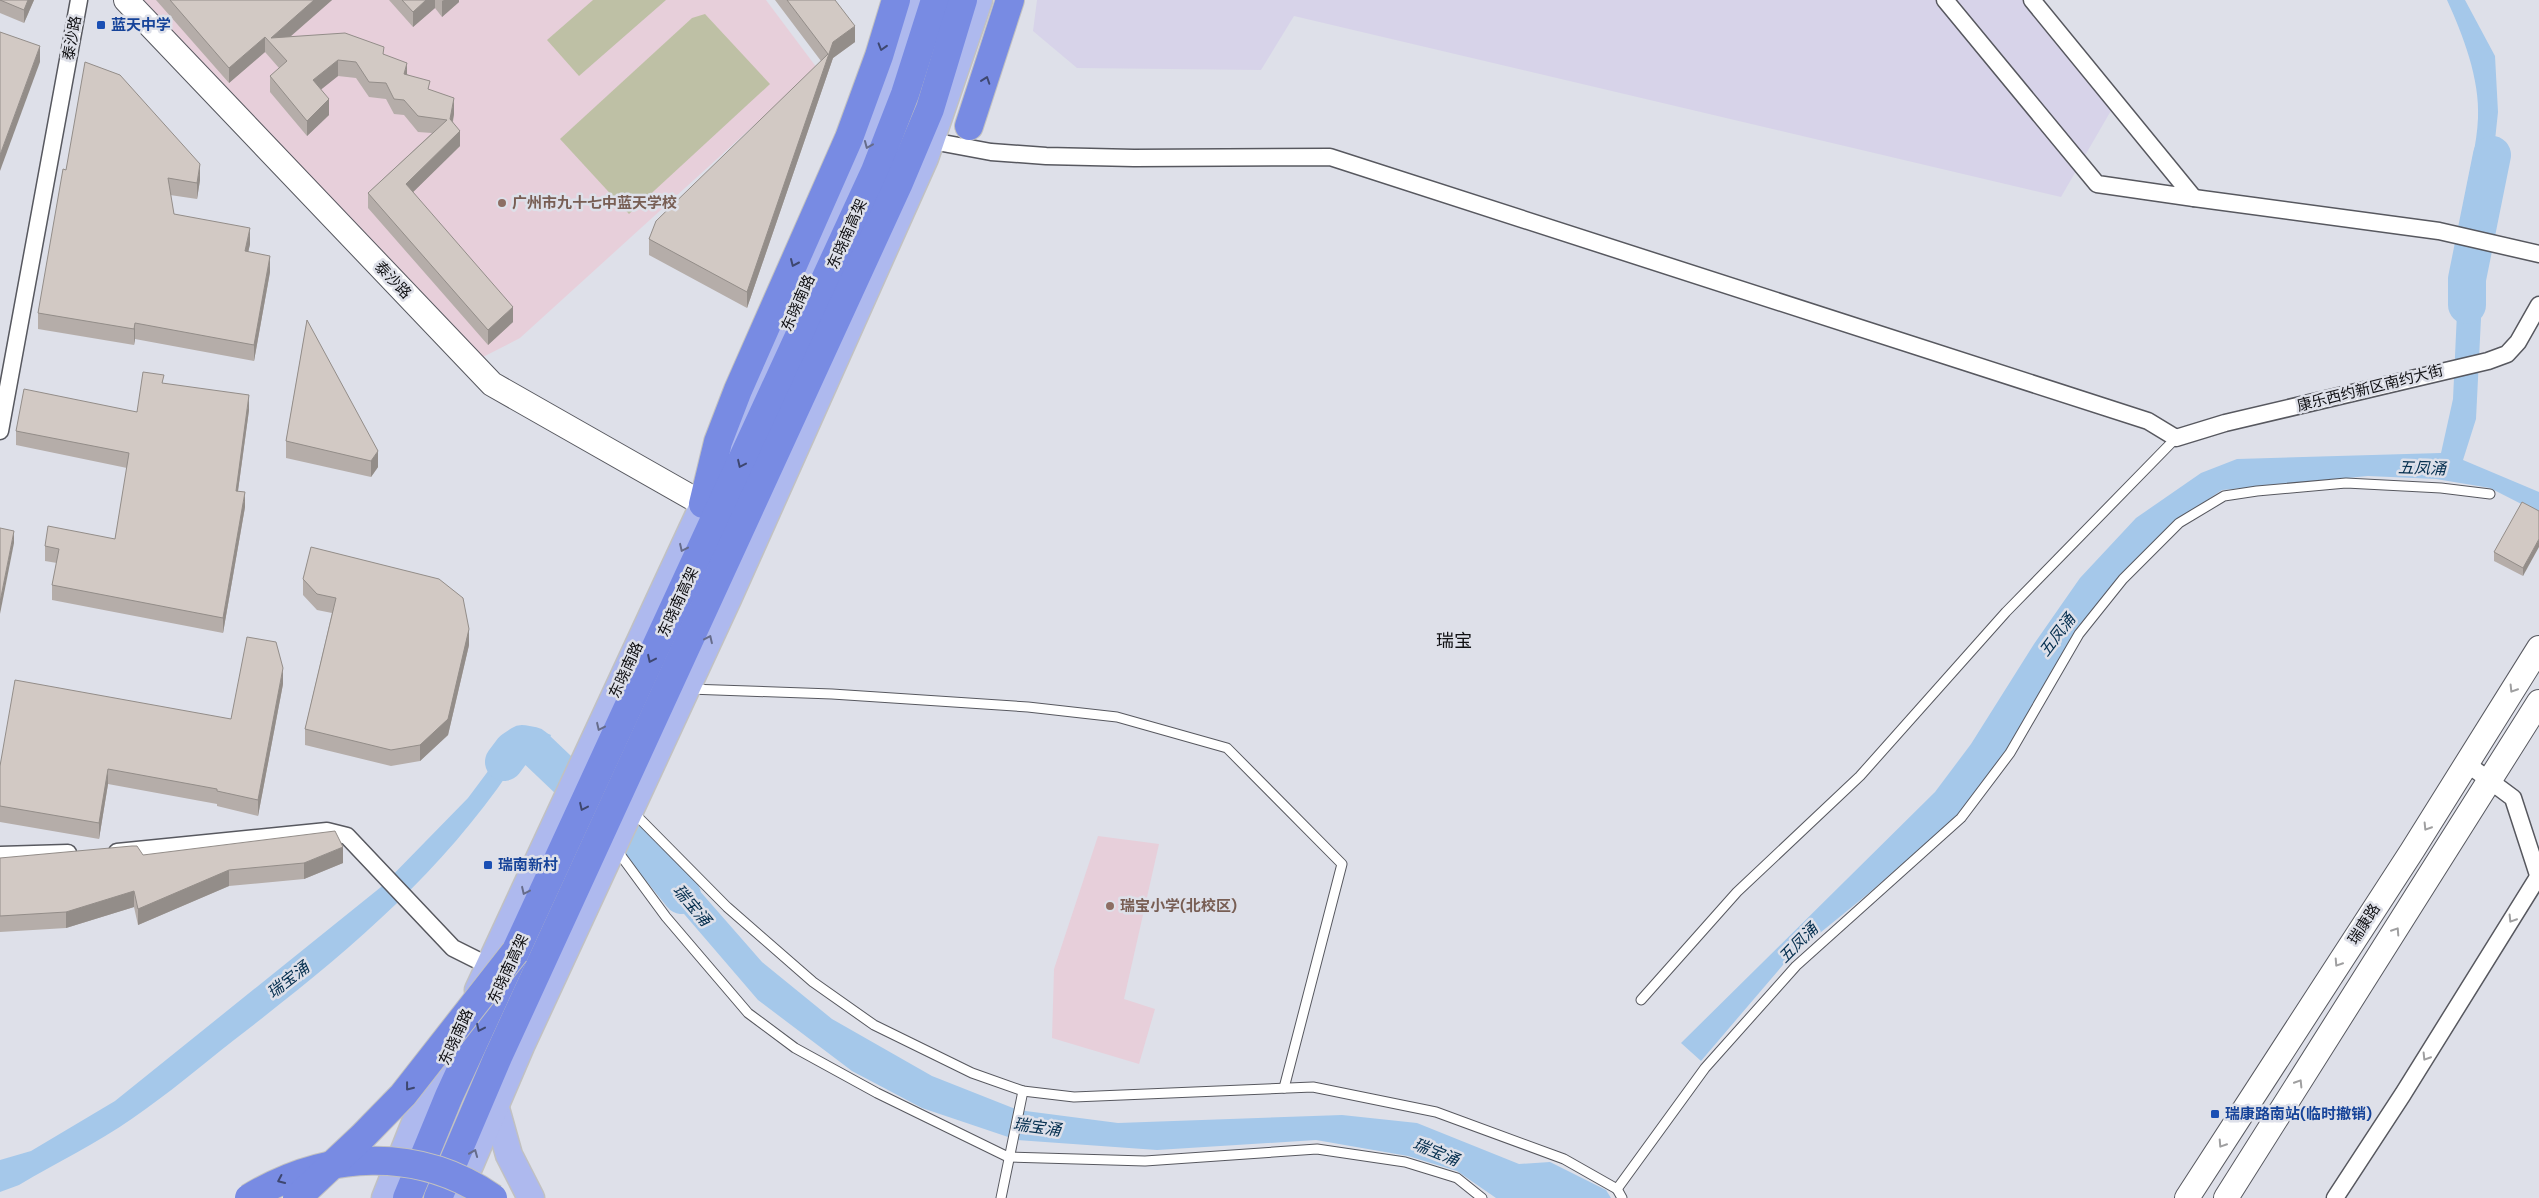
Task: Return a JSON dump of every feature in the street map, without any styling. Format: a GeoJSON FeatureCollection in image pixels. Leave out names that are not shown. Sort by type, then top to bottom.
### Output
{"type":"FeatureCollection","features":[{"type":"Feature","properties":{"kind":"highway"},"geometry":{"type":"LineString","coordinates":[[703,504],[718,442],[738,390],[814,219],[865,97],[896,0]]}},
{"type":"Feature","properties":{"kind":"highway","name":"东晓南高架"},"geometry":{"type":"LineString","coordinates":[[407,1198],[438,1121],[515,952],[875,171],[905,94],[935,0]]}},
{"type":"Feature","properties":{"kind":"highway","name":"东晓南高架"},"geometry":{"type":"LineString","coordinates":[[438,1198],[491,1073],[898,185],[930,109],[964,0]]}},
{"type":"Feature","properties":{"kind":"highway"},"geometry":{"type":"LineString","coordinates":[[969,126],[1010,0]]}},
{"type":"Feature","properties":{"kind":"highway"},"geometry":{"type":"LineString","coordinates":[[297,1198],[362,1137],[403,1095],[515,952]]}},
{"type":"Feature","properties":{"kind":"highway"},"geometry":{"type":"LineString","coordinates":[[249,1198],[280,1180],[302,1172],[351,1160],[378,1159],[401,1161],[456,1176],[493,1198]]}},
{"type":"Feature","properties":{"kind":"main road","name":"泰沙路"},"geometry":{"type":"LineString","coordinates":[[126,0],[492,384],[703,504]]}},
{"type":"Feature","properties":{"kind":"main road","name":"东晓南路"},"geometry":{"type":"LineString","coordinates":[[385,1198],[414,1125],[788,324],[880,116],[900,61],[918,0]]}},
{"type":"Feature","properties":{"kind":"main road"},"geometry":{"type":"LineString","coordinates":[[456,1198],[495,1105],[629,808],[686,688],[932,141],[979,0]]}},
{"type":"Feature","properties":{"kind":"main road","name":"瑞康路"},"geometry":{"type":"LineString","coordinates":[[2187,1198],[2412,850],[2539,648]]}},
{"type":"Feature","properties":{"kind":"main road","name":"瑞康路"},"geometry":{"type":"LineString","coordinates":[[2226,1198],[2539,702]]}},
{"type":"Feature","properties":{"kind":"main road"},"geometry":{"type":"LineString","coordinates":[[495,1105],[509,1155],[531,1198]]}},
{"type":"Feature","properties":{"kind":"street","name":"泰沙路"},"geometry":{"type":"LineString","coordinates":[[0,431],[79,0]]}},
{"type":"Feature","properties":{"kind":"street"},"geometry":{"type":"LineString","coordinates":[[1945,0],[2097,184],[2440,231],[2539,254]]}},
{"type":"Feature","properties":{"kind":"street"},"geometry":{"type":"LineString","coordinates":[[2032,0],[2194,198]]}},
{"type":"Feature","properties":{"kind":"street"},"geometry":{"type":"LineString","coordinates":[[932,141],[991,152],[1046,156],[1330,157],[2148,421],[2176,438]]}},
{"type":"Feature","properties":{"kind":"street","name":"康乐西约新区南约大街"},"geometry":{"type":"LineString","coordinates":[[2176,438],[2225,423],[2442,370],[2488,361],[2507,354],[2513,348],[2539,305]]}},
{"type":"Feature","properties":{"kind":"street"},"geometry":{"type":"LineString","coordinates":[[2335,1198],[2403,1094],[2538,878],[2528,839],[2513,798],[2466,763]]}},
{"type":"Feature","properties":{"kind":"street"},"geometry":{"type":"LineString","coordinates":[[102,852],[327,831],[347,836],[410,905],[453,948],[489,966]]}},
{"type":"Feature","properties":{"kind":"street"},"geometry":{"type":"LineString","coordinates":[[0,855],[83,852]]}},
{"type":"Feature","properties":{"kind":"lane"},"geometry":{"type":"LineString","coordinates":[[1641,1000],[1737,892],[1860,776],[2006,612],[2176,438]]}},
{"type":"Feature","properties":{"kind":"lane"},"geometry":{"type":"LineString","coordinates":[[1617,1189],[1705,1068],[1796,966],[1961,818],[2010,752],[2079,634],[2123,578],[2179,524],[2224,496],[2257,491],[2346,483],[2441,488],[2490,494]]}},
{"type":"Feature","properties":{"kind":"lane"},"geometry":{"type":"LineString","coordinates":[[686,688],[832,694],[1028,707],[1118,717],[1227,748],[1342,864],[1284,1088]]}},
{"type":"Feature","properties":{"kind":"lane"},"geometry":{"type":"LineString","coordinates":[[629,808],[727,906],[813,982],[874,1025],[972,1073],[1023,1091],[1074,1097],[1313,1087],[1436,1112],[1564,1159],[1617,1189],[1622,1198]]}},
{"type":"Feature","properties":{"kind":"lane"},"geometry":{"type":"LineString","coordinates":[[613,845],[666,917],[748,1013],[795,1048],[885,1097],[1008,1157],[1145,1161],[1317,1149],[1405,1162],[1457,1178],[1482,1198]]}},
{"type":"Feature","properties":{"kind":"lane"},"geometry":{"type":"LineString","coordinates":[[1001,1198],[1023,1091]]}},
{"type":"Feature","properties":{"kind":"shaded area","name":"广州市九十七中蓝天学校"},"geometry":{"type":"Polygon","coordinates":[[[140,0],[766,0],[817,68],[520,338],[483,357],[140,0]]]}},
{"type":"Feature","properties":{"kind":"shaded area"},"geometry":{"type":"Polygon","coordinates":[[[1037,0],[2032,0],[2116,102],[2061,197],[1294,16],[1261,70],[1077,68],[1033,31],[1037,0]]]}},
{"type":"Feature","properties":{"kind":"shaded area","name":"瑞宝小学(北校区)"},"geometry":{"type":"Polygon","coordinates":[[[1098,836],[1159,844],[1124,999],[1155,1009],[1139,1064],[1052,1038],[1054,969],[1098,836]]]}},
{"type":"Feature","properties":{"kind":"green space"},"geometry":{"type":"Polygon","coordinates":[[[593,0],[666,0],[579,76],[547,40],[593,0]]]}},
{"type":"Feature","properties":{"kind":"green space"},"geometry":{"type":"Polygon","coordinates":[[[705,14],[770,84],[629,214],[560,139],[692,18],[705,14]]]}},
{"type":"Feature","properties":{"kind":"water"},"geometry":{"type":"Polygon","coordinates":[[[2447,0],[2465,0],[2495,56],[2498,112],[2488,206],[2465,198],[2476,138],[2478,103],[2469,58],[2447,0]]]}},
{"type":"Feature","properties":{"kind":"water","name":"五凤涌"},"geometry":{"type":"Polygon","coordinates":[[[2460,248],[2484,258],[2476,419],[2463,460],[2539,492],[2539,513],[2490,488],[2436,479],[2368,476],[2222,490],[2176,521],[2121,575],[2075,631],[2007,749],[1959,814],[1869,893],[1788,959],[1701,1061],[1681,1043],[1935,792],[1971,744],[2034,644],[2080,578],[2136,518],[2201,473],[2237,459],[2441,453],[2453,399],[2460,248]]]}},
{"type":"Feature","properties":{"kind":"water"},"geometry":{"type":"Polygon","coordinates":[[[532,727],[551,735],[538,765],[519,757],[458,839],[389,911],[352,944],[172,1090],[133,1118],[19,1185],[0,1192],[0,1160],[31,1151],[115,1101],[381,887],[468,798],[515,735],[532,727]]]}},
{"type":"Feature","properties":{"kind":"water"},"geometry":{"type":"Polygon","coordinates":[[[656,841],[762,962],[832,1019],[932,1076],[1018,1110],[1118,1123],[1342,1115],[1417,1123],[1519,1164],[1550,1162],[1606,1190],[1611,1198],[1496,1198],[1457,1171],[1408,1156],[1316,1140],[1157,1150],[1017,1140],[922,1108],[852,1071],[758,1000],[642,865],[656,841]]]}},
{"type":"Feature","properties":{"kind":"building"},"geometry":{"type":"Polygon","coordinates":[[[0,0],[28,0],[24,10],[0,0]]]}},
{"type":"Feature","properties":{"kind":"building"},"geometry":{"type":"Polygon","coordinates":[[[170,0],[314,0],[271,38],[345,33],[384,47],[383,54],[407,63],[404,74],[430,81],[428,89],[454,98],[450,119],[460,131],[406,184],[513,307],[488,330],[368,193],[447,120],[418,116],[404,100],[394,99],[386,83],[369,82],[356,62],[338,60],[313,80],[329,99],[307,121],[270,76],[287,61],[265,37],[229,68],[170,0]]]}},
{"type":"Feature","properties":{"kind":"building"},"geometry":{"type":"Polygon","coordinates":[[[402,0],[426,0],[413,12],[402,0]]]}},
{"type":"Feature","properties":{"kind":"building"},"geometry":{"type":"Polygon","coordinates":[[[787,0],[835,0],[855,26],[833,42],[747,292],[649,239],[656,221],[828,54],[787,0]]]}},
{"type":"Feature","properties":{"kind":"building"},"geometry":{"type":"Polygon","coordinates":[[[0,32],[40,46],[0,155],[0,32]]]}},
{"type":"Feature","properties":{"kind":"building"},"geometry":{"type":"Polygon","coordinates":[[[85,62],[120,75],[200,164],[197,183],[168,178],[174,214],[250,228],[245,251],[270,256],[254,345],[135,323],[134,329],[38,313],[63,169],[66,170],[85,62]]]}},
{"type":"Feature","properties":{"kind":"building"},"geometry":{"type":"Polygon","coordinates":[[[307,320],[378,451],[371,461],[286,441],[307,320]]]}},
{"type":"Feature","properties":{"kind":"building"},"geometry":{"type":"Polygon","coordinates":[[[143,372],[164,375],[162,383],[249,395],[236,491],[245,492],[223,618],[52,585],[59,549],[45,546],[48,526],[115,539],[129,453],[16,431],[24,389],[137,412],[143,372]]]}},
{"type":"Feature","properties":{"kind":"building"},"geometry":{"type":"Polygon","coordinates":[[[2522,502],[2539,511],[2539,539],[2523,568],[2494,552],[2522,502]]]}},
{"type":"Feature","properties":{"kind":"building"},"geometry":{"type":"Polygon","coordinates":[[[0,528],[14,531],[0,602],[0,528]]]}},
{"type":"Feature","properties":{"kind":"building"},"geometry":{"type":"Polygon","coordinates":[[[311,547],[439,579],[463,598],[469,629],[448,719],[420,745],[391,750],[305,729],[336,598],[317,594],[303,579],[311,547]]]}},
{"type":"Feature","properties":{"kind":"building"},"geometry":{"type":"Polygon","coordinates":[[[247,637],[276,642],[283,668],[258,800],[217,791],[217,789],[108,769],[99,823],[0,806],[0,766],[15,680],[231,719],[247,637]]]}},
{"type":"Feature","properties":{"kind":"building"},"geometry":{"type":"Polygon","coordinates":[[[335,831],[343,847],[304,863],[229,870],[138,909],[134,891],[66,912],[0,916],[0,858],[132,846],[137,846],[143,855],[335,831]]]}},
{"type":"Feature","properties":{"kind":"waterway"},"geometry":{"type":"LineString","coordinates":[[2467,305],[2467,279],[2492,155]]}},
{"type":"Feature","properties":{"kind":"waterway","name":"瑞宝涌"},"geometry":{"type":"LineString","coordinates":[[504,762],[513,750],[522,744],[533,746],[657,864],[682,895]]}},
{"type":"Feature","properties":{"kind":"place","name":"蓝天中学"},"geometry":{"type":"Point","coordinates":[101,25]}},
{"type":"Feature","properties":{"kind":"place","name":"广州市九十七中蓝天学校"},"geometry":{"type":"Point","coordinates":[502,203]}},
{"type":"Feature","properties":{"kind":"place","name":"瑞南新村"},"geometry":{"type":"Point","coordinates":[488,865]}},
{"type":"Feature","properties":{"kind":"place","name":"瑞宝小学(北校区)"},"geometry":{"type":"Point","coordinates":[1110,906]}},
{"type":"Feature","properties":{"kind":"place","name":"瑞康路南站(临时撤销)"},"geometry":{"type":"Point","coordinates":[2215,1114]}},
{"type":"Feature","properties":{"kind":"district","name":"瑞宝"},"geometry":{"type":"Point","coordinates":[1454,641]}}]}
